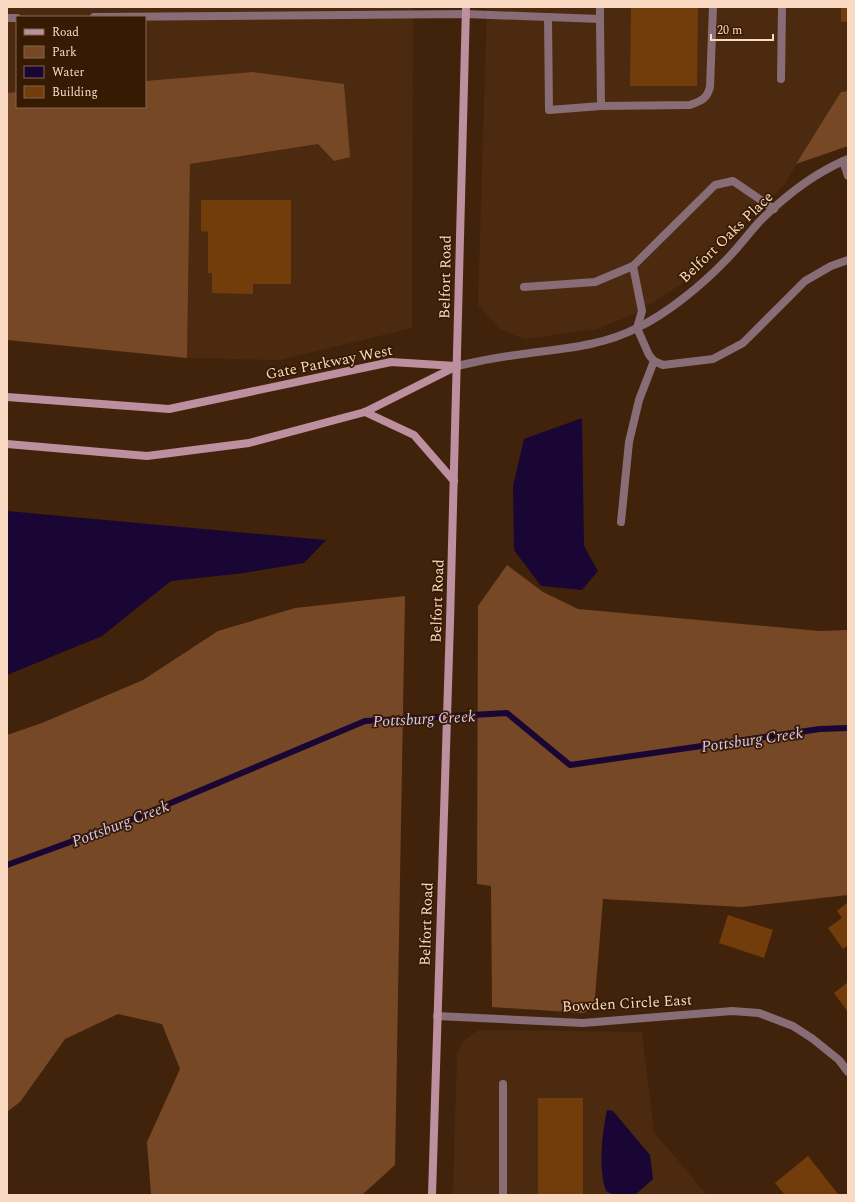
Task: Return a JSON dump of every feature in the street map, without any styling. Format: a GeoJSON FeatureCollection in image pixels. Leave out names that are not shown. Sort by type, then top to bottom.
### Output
{"type":"FeatureCollection","features":[{"type":"Feature","properties":{"kind":"main road","name":"Belfort Road"},"geometry":{"type":"LineString","coordinates":[[432,1195],[445,798],[466,11]]}},
{"type":"Feature","properties":{"kind":"main road","name":"Gate Parkway West"},"geometry":{"type":"LineString","coordinates":[[7,397],[169,409],[391,362],[457,366]]}},
{"type":"Feature","properties":{"kind":"main road"},"geometry":{"type":"LineString","coordinates":[[7,444],[147,456],[249,443],[365,412],[457,366]]}},
{"type":"Feature","properties":{"kind":"main road"},"geometry":{"type":"LineString","coordinates":[[365,412],[414,435],[454,480]]}},
{"type":"Feature","properties":{"kind":"street"},"geometry":{"type":"LineString","coordinates":[[600,7],[601,106]]}},
{"type":"Feature","properties":{"kind":"street"},"geometry":{"type":"LineString","coordinates":[[548,17],[549,110],[601,106],[690,105],[703,101],[708,94],[710,87],[713,7]]}},
{"type":"Feature","properties":{"kind":"street"},"geometry":{"type":"LineString","coordinates":[[781,79],[782,7]]}},
{"type":"Feature","properties":{"kind":"street"},"geometry":{"type":"LineString","coordinates":[[123,16],[267,11],[466,11],[600,19]]}},
{"type":"Feature","properties":{"kind":"street"},"geometry":{"type":"LineString","coordinates":[[845,160],[848,176]]}},
{"type":"Feature","properties":{"kind":"street","name":"Belfort Oaks Place"},"geometry":{"type":"LineString","coordinates":[[457,366],[487,359],[590,345],[637,328],[700,285],[726,261],[760,221],[806,181],[829,166],[845,160]]}},
{"type":"Feature","properties":{"kind":"street"},"geometry":{"type":"LineString","coordinates":[[524,287],[595,282],[633,266],[715,186],[733,181],[774,209]]}},
{"type":"Feature","properties":{"kind":"street"},"geometry":{"type":"LineString","coordinates":[[633,266],[642,311],[637,328],[649,355],[654,361],[663,365],[713,359],[744,343],[805,281],[831,266],[848,260]]}},
{"type":"Feature","properties":{"kind":"street"},"geometry":{"type":"LineString","coordinates":[[621,522],[629,442],[639,400],[654,361]]}},
{"type":"Feature","properties":{"kind":"street","name":"Bowden Circle East"},"geometry":{"type":"LineString","coordinates":[[437,1016],[583,1023],[732,1011],[759,1013],[793,1026],[812,1038],[839,1060],[848,1072]]}},
{"type":"Feature","properties":{"kind":"street"},"geometry":{"type":"LineString","coordinates":[[503,1084],[503,1195]]}},
{"type":"Feature","properties":{"kind":"street"},"geometry":{"type":"LineString","coordinates":[[432,1195],[437,1195]]}},
{"type":"Feature","properties":{"kind":"shaded area"},"geometry":{"type":"Polygon","coordinates":[[[7,7],[413,7],[412,328],[280,360],[187,358],[190,164],[318,144],[334,161],[253,72],[146,81],[146,16],[16,16],[16,92],[7,93],[7,7]]]}},
{"type":"Feature","properties":{"kind":"shaded area"},"geometry":{"type":"Polygon","coordinates":[[[487,7],[848,7],[848,91],[841,92],[784,185],[685,282],[635,314],[596,329],[525,339],[501,330],[478,305],[487,7]]]}},
{"type":"Feature","properties":{"kind":"shaded area"},"geometry":{"type":"Polygon","coordinates":[[[479,1030],[642,1032],[654,1132],[707,1195],[635,1195],[653,1179],[606,1191],[614,1195],[453,1195],[457,1054],[463,1041],[479,1030]]]}},
{"type":"Feature","properties":{"kind":"green space"},"geometry":{"type":"Polygon","coordinates":[[[253,72],[344,84],[350,157],[334,161],[318,144],[190,164],[187,358],[7,340],[7,93],[16,92],[16,108],[146,108],[146,81],[253,72]]]}},
{"type":"Feature","properties":{"kind":"green space"},"geometry":{"type":"Polygon","coordinates":[[[848,91],[848,146],[796,164],[841,92],[848,91]]]}},
{"type":"Feature","properties":{"kind":"green space"},"geometry":{"type":"Polygon","coordinates":[[[507,565],[543,592],[578,609],[819,631],[848,630],[848,895],[742,907],[603,899],[594,1009],[583,1013],[492,1007],[491,886],[477,884],[478,606],[507,565]]]}},
{"type":"Feature","properties":{"kind":"green space"},"geometry":{"type":"Polygon","coordinates":[[[405,596],[395,1165],[362,1195],[151,1195],[147,1142],[180,1069],[162,1024],[118,1014],[65,1039],[20,1102],[7,1112],[7,735],[42,723],[143,680],[218,631],[295,608],[405,596]]]}},
{"type":"Feature","properties":{"kind":"water"},"geometry":{"type":"Polygon","coordinates":[[[582,418],[584,546],[598,571],[582,590],[541,586],[514,550],[513,486],[524,439],[582,418]]]}},
{"type":"Feature","properties":{"kind":"water"},"geometry":{"type":"Polygon","coordinates":[[[7,511],[326,540],[304,563],[244,573],[171,581],[102,636],[7,675],[7,511]]]}},
{"type":"Feature","properties":{"kind":"water"},"geometry":{"type":"Polygon","coordinates":[[[607,1110],[613,1111],[650,1155],[653,1179],[635,1195],[614,1195],[606,1191],[601,1162],[602,1140],[607,1110]]]}},
{"type":"Feature","properties":{"kind":"building"},"geometry":{"type":"Polygon","coordinates":[[[631,7],[698,7],[697,86],[630,86],[631,7]]]}},
{"type":"Feature","properties":{"kind":"building"},"geometry":{"type":"Polygon","coordinates":[[[841,7],[848,7],[848,22],[841,22],[841,7]]]}},
{"type":"Feature","properties":{"kind":"building"},"geometry":{"type":"Polygon","coordinates":[[[201,200],[291,200],[291,284],[253,284],[253,294],[212,293],[212,273],[208,273],[208,232],[201,231],[201,200]]]}},
{"type":"Feature","properties":{"kind":"building"},"geometry":{"type":"Polygon","coordinates":[[[848,902],[848,945],[843,949],[828,928],[842,918],[837,911],[848,902]]]}},
{"type":"Feature","properties":{"kind":"building"},"geometry":{"type":"Polygon","coordinates":[[[728,915],[773,930],[764,958],[719,943],[728,915]]]}},
{"type":"Feature","properties":{"kind":"building"},"geometry":{"type":"Polygon","coordinates":[[[848,982],[848,1012],[834,993],[848,982]]]}},
{"type":"Feature","properties":{"kind":"building"},"geometry":{"type":"Polygon","coordinates":[[[538,1098],[583,1098],[583,1195],[538,1195],[538,1098]]]}},
{"type":"Feature","properties":{"kind":"building"},"geometry":{"type":"Polygon","coordinates":[[[808,1156],[838,1194],[785,1195],[775,1183],[808,1156]]]}},
{"type":"Feature","properties":{"kind":"waterway","name":"Pottsburg Creek"},"geometry":{"type":"LineString","coordinates":[[7,865],[128,821],[365,721],[507,713],[570,765],[820,729],[848,728]]}}]}
